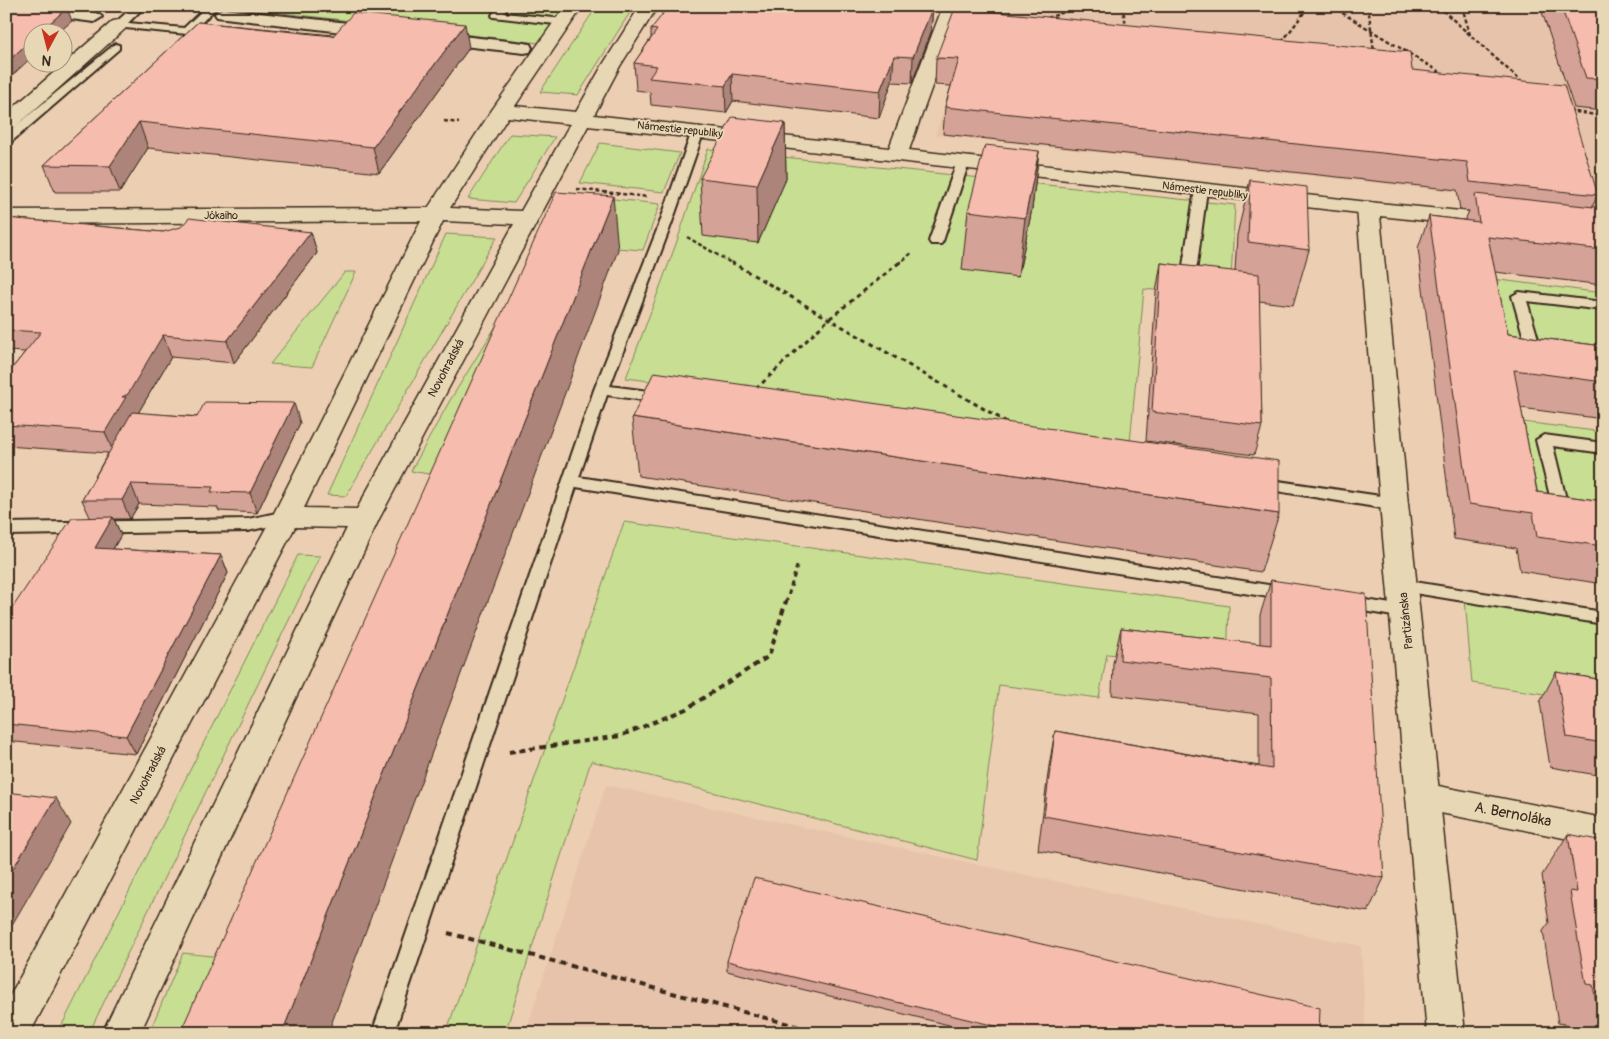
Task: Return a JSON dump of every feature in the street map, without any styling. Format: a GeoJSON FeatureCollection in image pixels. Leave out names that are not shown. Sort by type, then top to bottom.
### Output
{"type":"FeatureCollection","features":[{"type":"Feature","properties":{"kind":"street"},"geometry":{"type":"LineString","coordinates":[[9,6],[94,17]]}},
{"type":"Feature","properties":{"kind":"street","name":"Novohradská"},"geometry":{"type":"LineString","coordinates":[[10,1033],[286,516],[435,214],[502,110],[574,6]]}},
{"type":"Feature","properties":{"kind":"street","name":"Novohradská"},"geometry":{"type":"LineString","coordinates":[[121,1033],[365,519],[547,186],[582,118],[648,6]]}},
{"type":"Feature","properties":{"kind":"street"},"geometry":{"type":"LineString","coordinates":[[897,154],[952,6]]}},
{"type":"Feature","properties":{"kind":"street"},"geometry":{"type":"LineString","coordinates":[[218,10],[388,33]]}},
{"type":"Feature","properties":{"kind":"street"},"geometry":{"type":"LineString","coordinates":[[6,125],[120,25]]}},
{"type":"Feature","properties":{"kind":"street"},"geometry":{"type":"LineString","coordinates":[[417,36],[524,48]]}},
{"type":"Feature","properties":{"kind":"street"},"geometry":{"type":"LineString","coordinates":[[502,110],[582,118]]}},
{"type":"Feature","properties":{"kind":"street","name":"Námestie republiky"},"geometry":{"type":"LineString","coordinates":[[582,118],[1201,190],[1527,225]]}},
{"type":"Feature","properties":{"kind":"street","name":"Partizánska"},"geometry":{"type":"LineString","coordinates":[[1368,208],[1394,504],[1446,1033]]}},
{"type":"Feature","properties":{"kind":"street"},"geometry":{"type":"LineString","coordinates":[[435,214],[528,218]]}},
{"type":"Feature","properties":{"kind":"street","name":"Jókaiho"},"geometry":{"type":"LineString","coordinates":[[6,217],[435,214]]}},
{"type":"Feature","properties":{"kind":"street"},"geometry":{"type":"LineString","coordinates":[[286,516],[365,519]]}},
{"type":"Feature","properties":{"kind":"street","name":"A. Bernoláka"},"geometry":{"type":"LineString","coordinates":[[1423,797],[1603,832]]}},
{"type":"Feature","properties":{"kind":"lane"},"geometry":{"type":"LineString","coordinates":[[120,25],[140,6]]}},
{"type":"Feature","properties":{"kind":"lane"},"geometry":{"type":"LineString","coordinates":[[504,6],[497,15],[564,22]]}},
{"type":"Feature","properties":{"kind":"lane"},"geometry":{"type":"LineString","coordinates":[[120,25],[187,31],[218,10]]}},
{"type":"Feature","properties":{"kind":"lane"},"geometry":{"type":"LineString","coordinates":[[6,140],[115,47]]}},
{"type":"Feature","properties":{"kind":"lane"},"geometry":{"type":"LineString","coordinates":[[383,1033],[418,925],[601,390],[665,225],[698,131]]}},
{"type":"Feature","properties":{"kind":"lane"},"geometry":{"type":"LineString","coordinates":[[936,241],[963,162]]}},
{"type":"Feature","properties":{"kind":"lane"},"geometry":{"type":"LineString","coordinates":[[1189,272],[1201,190]]}},
{"type":"Feature","properties":{"kind":"lane"},"geometry":{"type":"LineString","coordinates":[[1554,359],[1534,356],[1519,296],[1603,306]]}},
{"type":"Feature","properties":{"kind":"lane"},"geometry":{"type":"LineString","coordinates":[[601,390],[680,400]]}},
{"type":"Feature","properties":{"kind":"lane"},"geometry":{"type":"LineString","coordinates":[[1603,448],[1544,440],[1560,508],[1603,514]]}},
{"type":"Feature","properties":{"kind":"lane"},"geometry":{"type":"LineString","coordinates":[[570,480],[1308,597]]}},
{"type":"Feature","properties":{"kind":"lane"},"geometry":{"type":"LineString","coordinates":[[1247,481],[1394,504]]}},
{"type":"Feature","properties":{"kind":"lane"},"geometry":{"type":"LineString","coordinates":[[6,530],[248,525],[286,516]]}},
{"type":"Feature","properties":{"kind":"lane"},"geometry":{"type":"LineString","coordinates":[[1328,600],[1404,599],[1603,618]]}},
{"type":"Feature","properties":{"kind":"path"},"geometry":{"type":"LineString","coordinates":[[1040,20],[1082,6]]}},
{"type":"Feature","properties":{"kind":"path"},"geometry":{"type":"LineString","coordinates":[[1122,6],[1128,30]]}},
{"type":"Feature","properties":{"kind":"path"},"geometry":{"type":"LineString","coordinates":[[1280,45],[1309,6]]}},
{"type":"Feature","properties":{"kind":"path"},"geometry":{"type":"LineString","coordinates":[[1331,6],[1446,76],[1437,75]]}},
{"type":"Feature","properties":{"kind":"path"},"geometry":{"type":"LineString","coordinates":[[1368,6],[1376,60]]}},
{"type":"Feature","properties":{"kind":"path"},"geometry":{"type":"LineString","coordinates":[[1438,6],[1530,90]]}},
{"type":"Feature","properties":{"kind":"path"},"geometry":{"type":"LineString","coordinates":[[1462,6],[1470,37]]}},
{"type":"Feature","properties":{"kind":"path"},"geometry":{"type":"LineString","coordinates":[[1561,110],[1603,116]]}},
{"type":"Feature","properties":{"kind":"path"},"geometry":{"type":"LineString","coordinates":[[547,186],[673,199]]}},
{"type":"Feature","properties":{"kind":"path"},"geometry":{"type":"LineString","coordinates":[[665,225],[1014,426]]}},
{"type":"Feature","properties":{"kind":"path"},"geometry":{"type":"LineString","coordinates":[[752,394],[828,319],[918,247],[936,241]]}},
{"type":"Feature","properties":{"kind":"path"},"geometry":{"type":"LineString","coordinates":[[476,757],[620,736],[686,709],[769,656],[798,563]]}},
{"type":"Feature","properties":{"kind":"path"},"geometry":{"type":"LineString","coordinates":[[418,925],[822,1033]]}},
{"type":"Feature","properties":{"kind":"shaded area"},"geometry":{"type":"Polygon","coordinates":[[[979,6],[1603,6],[1603,208],[935,135],[979,6]]]}},
{"type":"Feature","properties":{"kind":"shaded area"},"geometry":{"type":"Polygon","coordinates":[[[606,785],[1361,946],[1366,1033],[525,1033],[606,785]]]}},
{"type":"Feature","properties":{"kind":"green space"},"geometry":{"type":"Polygon","coordinates":[[[241,6],[498,6],[546,12],[551,6],[565,6],[539,43],[239,8],[241,6]]]}},
{"type":"Feature","properties":{"kind":"green space"},"geometry":{"type":"Polygon","coordinates":[[[597,6],[634,6],[578,95],[540,92],[597,6]]]}},
{"type":"Feature","properties":{"kind":"green space"},"geometry":{"type":"Polygon","coordinates":[[[510,134],[555,137],[514,203],[468,199],[510,134]]]}},
{"type":"Feature","properties":{"kind":"green space"},"geometry":{"type":"Polygon","coordinates":[[[600,143],[680,153],[664,192],[580,183],[600,143]]]}},
{"type":"Feature","properties":{"kind":"green space"},"geometry":{"type":"Polygon","coordinates":[[[708,149],[1235,205],[1230,298],[1144,289],[1130,443],[626,378],[676,244],[708,149]]]}},
{"type":"Feature","properties":{"kind":"green space"},"geometry":{"type":"Polygon","coordinates":[[[577,195],[660,204],[643,250],[562,244],[219,1033],[149,1033],[183,953],[221,957],[434,475],[411,471],[449,402],[577,195]]]}},
{"type":"Feature","properties":{"kind":"green space"},"geometry":{"type":"Polygon","coordinates":[[[446,234],[497,237],[346,496],[327,495],[446,234]]]}},
{"type":"Feature","properties":{"kind":"green space"},"geometry":{"type":"Polygon","coordinates":[[[345,272],[356,272],[312,367],[270,364],[345,272]]]}},
{"type":"Feature","properties":{"kind":"green space"},"geometry":{"type":"Polygon","coordinates":[[[1492,279],[1603,293],[1603,374],[1510,361],[1492,279]]]}},
{"type":"Feature","properties":{"kind":"green space"},"geometry":{"type":"Polygon","coordinates":[[[1523,422],[1603,432],[1603,527],[1543,518],[1523,422]]]}},
{"type":"Feature","properties":{"kind":"green space"},"geometry":{"type":"Polygon","coordinates":[[[624,522],[1229,606],[1227,664],[1107,654],[1099,698],[999,685],[977,860],[591,761],[505,1033],[446,1033],[624,522]]]}},
{"type":"Feature","properties":{"kind":"green space"},"geometry":{"type":"Polygon","coordinates":[[[298,555],[320,556],[89,1033],[58,1033],[298,555]]]}},
{"type":"Feature","properties":{"kind":"green space"},"geometry":{"type":"Polygon","coordinates":[[[1465,599],[1603,621],[1603,703],[1472,683],[1465,599]]]}},
{"type":"Feature","properties":{"kind":"building"},"geometry":{"type":"Polygon","coordinates":[[[6,6],[52,6],[67,8],[51,22],[22,22],[22,48],[6,63],[6,6]]]}},
{"type":"Feature","properties":{"kind":"building"},"geometry":{"type":"Polygon","coordinates":[[[669,6],[933,6],[913,57],[894,56],[880,91],[732,74],[725,86],[649,78],[657,66],[634,63],[657,30],[651,29],[669,6]]]}},
{"type":"Feature","properties":{"kind":"building"},"geometry":{"type":"Polygon","coordinates":[[[1561,6],[1603,6],[1603,79],[1586,78],[1561,6]]]}},
{"type":"Feature","properties":{"kind":"building"},"geometry":{"type":"Polygon","coordinates":[[[955,8],[1410,52],[1412,70],[1564,85],[1598,195],[1470,182],[1467,162],[945,107],[959,59],[936,58],[955,8]]]}},
{"type":"Feature","properties":{"kind":"building"},"geometry":{"type":"Polygon","coordinates":[[[353,13],[465,24],[373,147],[139,122],[110,166],[44,165],[198,22],[333,36],[353,13]]]}},
{"type":"Feature","properties":{"kind":"building"},"geometry":{"type":"Polygon","coordinates":[[[732,117],[785,123],[757,185],[700,178],[732,117]]]}},
{"type":"Feature","properties":{"kind":"building"},"geometry":{"type":"Polygon","coordinates":[[[985,145],[1039,151],[1025,218],[968,211],[985,145]]]}},
{"type":"Feature","properties":{"kind":"building"},"geometry":{"type":"Polygon","coordinates":[[[1250,180],[1307,187],[1309,250],[1248,242],[1250,180]]]}},
{"type":"Feature","properties":{"kind":"building"},"geometry":{"type":"Polygon","coordinates":[[[556,192],[613,196],[282,1033],[180,1033],[556,192]]]}},
{"type":"Feature","properties":{"kind":"building"},"geometry":{"type":"Polygon","coordinates":[[[1475,194],[1603,208],[1603,250],[1488,237],[1508,334],[1603,346],[1603,382],[1514,370],[1537,492],[1603,501],[1603,546],[1537,537],[1533,513],[1469,504],[1429,216],[1479,222],[1475,194]]]}},
{"type":"Feature","properties":{"kind":"building"},"geometry":{"type":"Polygon","coordinates":[[[6,218],[163,232],[181,227],[189,218],[311,232],[227,341],[163,335],[128,394],[122,397],[126,397],[105,432],[6,425],[6,376],[41,332],[6,330],[6,218]]]}},
{"type":"Feature","properties":{"kind":"building"},"geometry":{"type":"Polygon","coordinates":[[[1161,263],[1259,274],[1262,426],[1152,412],[1161,263]]]}},
{"type":"Feature","properties":{"kind":"building"},"geometry":{"type":"Polygon","coordinates":[[[654,372],[1279,461],[1279,514],[632,418],[654,372]]]}},
{"type":"Feature","properties":{"kind":"building"},"geometry":{"type":"Polygon","coordinates":[[[205,402],[294,403],[250,493],[211,492],[213,487],[131,484],[122,500],[82,500],[132,412],[197,417],[205,402]]]}},
{"type":"Feature","properties":{"kind":"building"},"geometry":{"type":"Polygon","coordinates":[[[113,517],[95,548],[221,555],[126,736],[6,724],[6,607],[13,607],[72,518],[113,517]]]}},
{"type":"Feature","properties":{"kind":"building"},"geometry":{"type":"Polygon","coordinates":[[[1271,580],[1366,594],[1384,878],[1044,816],[1055,731],[1272,769],[1271,678],[1120,660],[1121,628],[1271,645],[1271,580]]]}},
{"type":"Feature","properties":{"kind":"building"},"geometry":{"type":"Polygon","coordinates":[[[1556,672],[1603,680],[1603,743],[1567,737],[1556,672]]]}},
{"type":"Feature","properties":{"kind":"building"},"geometry":{"type":"Polygon","coordinates":[[[6,792],[56,798],[6,880],[6,792]]]}},
{"type":"Feature","properties":{"kind":"building"},"geometry":{"type":"Polygon","coordinates":[[[1568,834],[1603,841],[1603,1033],[1601,1033],[1593,985],[1586,984],[1579,946],[1570,891],[1577,892],[1568,834]]]}},
{"type":"Feature","properties":{"kind":"building"},"geometry":{"type":"Polygon","coordinates":[[[754,878],[1320,1008],[1319,1033],[1007,1033],[1008,1029],[727,961],[754,878]]]}}]}
